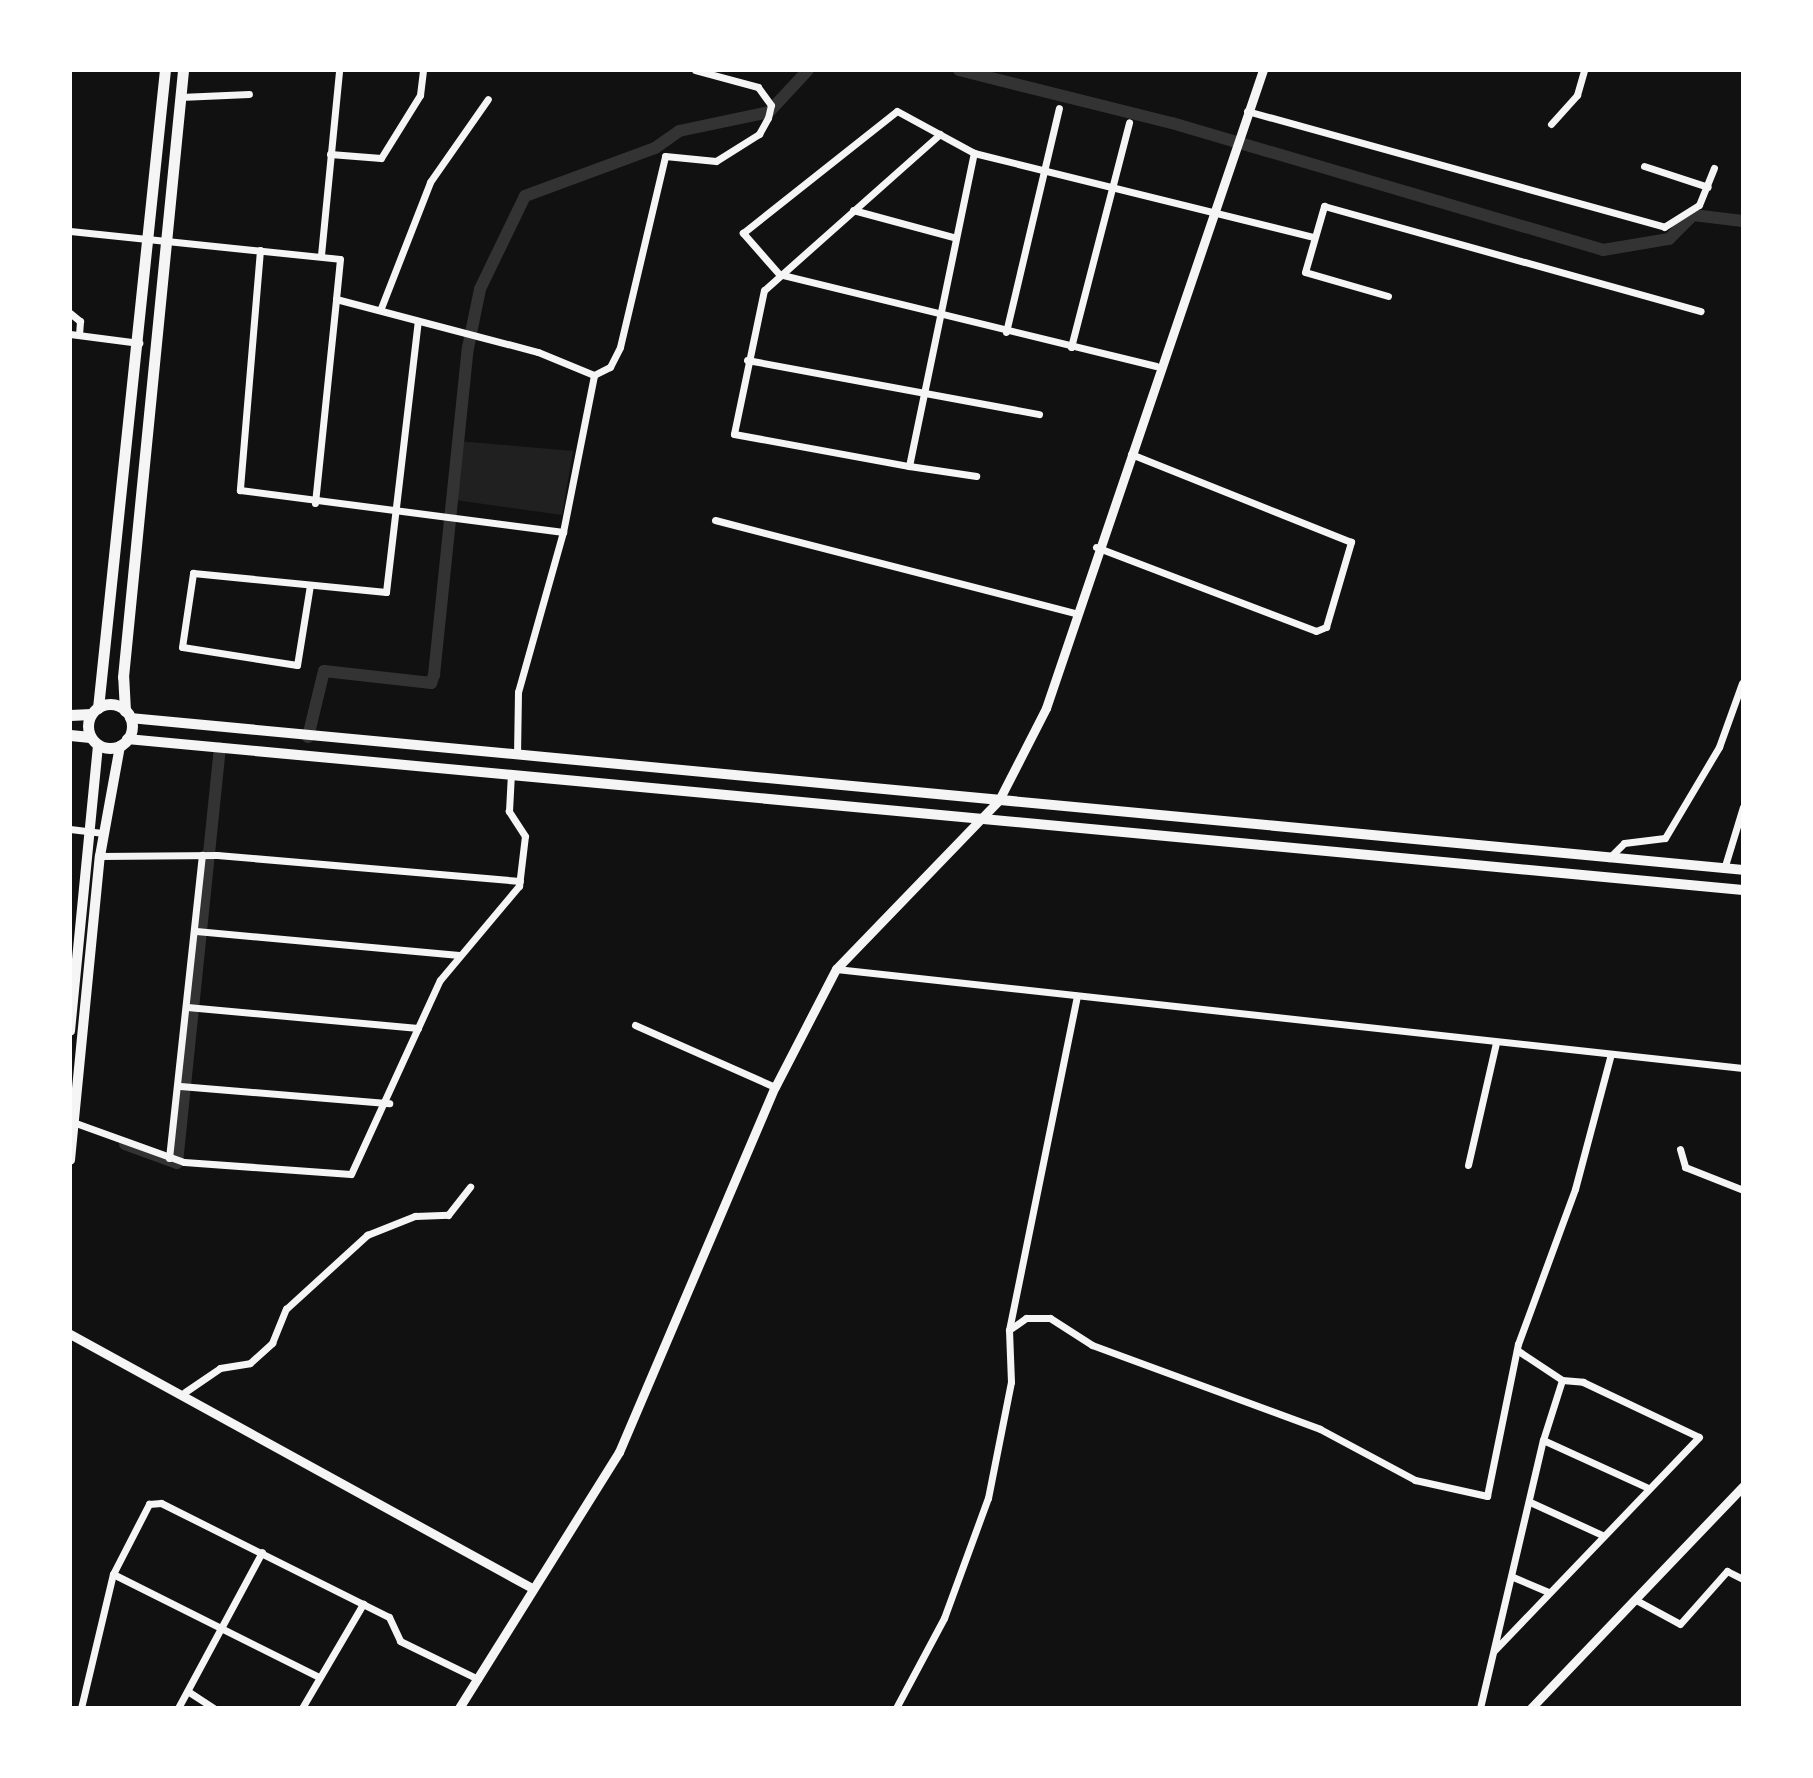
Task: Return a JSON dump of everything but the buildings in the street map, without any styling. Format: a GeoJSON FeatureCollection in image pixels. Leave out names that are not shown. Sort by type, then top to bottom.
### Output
{"type":"FeatureCollection","features":[{"type":"Feature","properties":{"kind":"main road"},"geometry":{"type":"LineString","coordinates":[[70,1031],[91,831],[94,711],[139,343],[165,70]]}},
{"type":"Feature","properties":{"kind":"main road"},"geometry":{"type":"LineString","coordinates":[[70,1160],[71,1121],[100,856],[128,714],[153,360],[183,70]]}},
{"type":"Feature","properties":{"kind":"main road"},"geometry":{"type":"LineString","coordinates":[[137,358],[153,360]]}},
{"type":"Feature","properties":{"kind":"main road"},"geometry":{"type":"LineString","coordinates":[[70,715],[94,711],[128,714],[1743,870]]}},
{"type":"Feature","properties":{"kind":"main road"},"geometry":{"type":"LineString","coordinates":[[70,735],[94,741],[1743,890]]}},
{"type":"Feature","properties":{"kind":"street"},"geometry":{"type":"LineString","coordinates":[[321,255],[339,70]]}},
{"type":"Feature","properties":{"kind":"street"},"geometry":{"type":"LineString","coordinates":[[330,154],[381,158],[420,95],[423,70]]}},
{"type":"Feature","properties":{"kind":"street"},"geometry":{"type":"LineString","coordinates":[[336,299],[381,308],[594,375],[610,367],[620,347],[665,156],[716,161],[759,134],[768,118],[771,105],[758,87],[695,70]]}},
{"type":"Feature","properties":{"kind":"street"},"geometry":{"type":"LineString","coordinates":[[459,1708],[619,1452],[775,1087],[836,969],[973,820],[999,800],[1046,708],[1096,547],[1131,454],[1156,366],[1261,70]]}},
{"type":"Feature","properties":{"kind":"street"},"geometry":{"type":"LineString","coordinates":[[1551,124],[1577,95],[1584,70]]}},
{"type":"Feature","properties":{"kind":"street"},"geometry":{"type":"LineString","coordinates":[[180,97],[249,94]]}},
{"type":"Feature","properties":{"kind":"street"},"geometry":{"type":"LineString","coordinates":[[381,308],[430,182],[488,99]]}},
{"type":"Feature","properties":{"kind":"street"},"geometry":{"type":"LineString","coordinates":[[1006,332],[1059,108]]}},
{"type":"Feature","properties":{"kind":"street"},"geometry":{"type":"LineString","coordinates":[[1156,366],[1006,332],[779,274],[743,233],[897,111],[974,153],[1313,237]]}},
{"type":"Feature","properties":{"kind":"street"},"geometry":{"type":"LineString","coordinates":[[1247,111],[1664,227],[1689,215],[1708,187],[1714,168]]}},
{"type":"Feature","properties":{"kind":"street"},"geometry":{"type":"LineString","coordinates":[[1071,347],[1109,188],[1129,122]]}},
{"type":"Feature","properties":{"kind":"street"},"geometry":{"type":"LineString","coordinates":[[940,134],[779,274],[757,307],[735,435],[976,476]]}},
{"type":"Feature","properties":{"kind":"street"},"geometry":{"type":"LineString","coordinates":[[909,466],[935,314],[974,153]]}},
{"type":"Feature","properties":{"kind":"street"},"geometry":{"type":"LineString","coordinates":[[1644,166],[1708,187]]}},
{"type":"Feature","properties":{"kind":"street"},"geometry":{"type":"LineString","coordinates":[[1388,296],[1305,272],[1313,237],[1326,204],[1701,311]]}},
{"type":"Feature","properties":{"kind":"street"},"geometry":{"type":"LineString","coordinates":[[853,210],[953,237]]}},
{"type":"Feature","properties":{"kind":"street"},"geometry":{"type":"LineString","coordinates":[[70,231],[340,259],[315,503]]}},
{"type":"Feature","properties":{"kind":"street"},"geometry":{"type":"LineString","coordinates":[[260,250],[237,483],[250,496],[452,523],[563,532]]}},
{"type":"Feature","properties":{"kind":"street"},"geometry":{"type":"LineString","coordinates":[[70,313],[80,321],[79,335]]}},
{"type":"Feature","properties":{"kind":"street"},"geometry":{"type":"LineString","coordinates":[[310,585],[297,665],[182,647],[193,573],[386,592],[418,321]]}},
{"type":"Feature","properties":{"kind":"street"},"geometry":{"type":"LineString","coordinates":[[70,334],[139,343]]}},
{"type":"Feature","properties":{"kind":"street"},"geometry":{"type":"LineString","coordinates":[[747,360],[1039,414]]}},
{"type":"Feature","properties":{"kind":"street"},"geometry":{"type":"LineString","coordinates":[[517,753],[518,692],[563,532],[594,375]]}},
{"type":"Feature","properties":{"kind":"street"},"geometry":{"type":"LineString","coordinates":[[1096,547],[1316,631],[1326,627],[1351,542],[1131,454]]}},
{"type":"Feature","properties":{"kind":"street"},"geometry":{"type":"LineString","coordinates":[[715,520],[1075,613]]}},
{"type":"Feature","properties":{"kind":"street"},"geometry":{"type":"LineString","coordinates":[[1609,858],[1624,843],[1665,838],[1719,747],[1742,683]]}},
{"type":"Feature","properties":{"kind":"street"},"geometry":{"type":"LineString","coordinates":[[71,1121],[184,1162],[351,1174],[389,1103],[418,1028],[459,955],[520,881],[525,836],[509,811],[511,777]]}},
{"type":"Feature","properties":{"kind":"street"},"geometry":{"type":"LineString","coordinates":[[1724,869],[1743,807]]}},
{"type":"Feature","properties":{"kind":"street"},"geometry":{"type":"LineString","coordinates":[[70,829],[104,833]]}},
{"type":"Feature","properties":{"kind":"street"},"geometry":{"type":"LineString","coordinates":[[169,1158],[180,1086],[202,855]]}},
{"type":"Feature","properties":{"kind":"street"},"geometry":{"type":"LineString","coordinates":[[100,856],[217,855],[520,881]]}},
{"type":"Feature","properties":{"kind":"street"},"geometry":{"type":"LineString","coordinates":[[196,931],[459,955]]}},
{"type":"Feature","properties":{"kind":"street"},"geometry":{"type":"LineString","coordinates":[[836,969],[1610,1057],[1743,1068]]}},
{"type":"Feature","properties":{"kind":"street"},"geometry":{"type":"LineString","coordinates":[[896,1708],[977,1536],[1011,1382],[1009,1330],[1077,996]]}},
{"type":"Feature","properties":{"kind":"street"},"geometry":{"type":"LineString","coordinates":[[187,1007],[418,1028]]}},
{"type":"Feature","properties":{"kind":"street"},"geometry":{"type":"LineString","coordinates":[[635,1025],[775,1087]]}},
{"type":"Feature","properties":{"kind":"street"},"geometry":{"type":"LineString","coordinates":[[1468,1165],[1496,1043]]}},
{"type":"Feature","properties":{"kind":"street"},"geometry":{"type":"LineString","coordinates":[[1009,1330],[1026,1318],[1050,1318],[1092,1345],[1320,1429],[1415,1480],[1481,1497],[1490,1492],[1517,1350],[1575,1189],[1610,1057]]}},
{"type":"Feature","properties":{"kind":"street"},"geometry":{"type":"LineString","coordinates":[[180,1086],[389,1103]]}},
{"type":"Feature","properties":{"kind":"street"},"geometry":{"type":"LineString","coordinates":[[1680,1149],[1685,1167],[1743,1190]]}},
{"type":"Feature","properties":{"kind":"street"},"geometry":{"type":"LineString","coordinates":[[185,1392],[220,1368],[250,1363],[272,1343],[286,1309],[367,1235],[415,1216],[448,1215],[470,1187]]}},
{"type":"Feature","properties":{"kind":"street"},"geometry":{"type":"LineString","coordinates":[[70,1334],[185,1392],[532,1588]]}},
{"type":"Feature","properties":{"kind":"street"},"geometry":{"type":"LineString","coordinates":[[1494,1651],[1646,1487],[1699,1437],[1583,1382],[1562,1380],[1517,1350]]}},
{"type":"Feature","properties":{"kind":"street"},"geometry":{"type":"LineString","coordinates":[[1480,1708],[1543,1440],[1562,1380]]}},
{"type":"Feature","properties":{"kind":"street"},"geometry":{"type":"LineString","coordinates":[[1543,1440],[1646,1487]]}},
{"type":"Feature","properties":{"kind":"street"},"geometry":{"type":"LineString","coordinates":[[1531,1708],[1743,1486]]}},
{"type":"Feature","properties":{"kind":"street"},"geometry":{"type":"LineString","coordinates":[[1530,1502],[1602,1535]]}},
{"type":"Feature","properties":{"kind":"street"},"geometry":{"type":"LineString","coordinates":[[81,1708],[113,1574],[149,1504],[177,1507],[389,1617],[400,1641],[478,1679]]}},
{"type":"Feature","properties":{"kind":"street"},"geometry":{"type":"LineString","coordinates":[[178,1708],[262,1552]]}},
{"type":"Feature","properties":{"kind":"street"},"geometry":{"type":"LineString","coordinates":[[1636,1600],[1680,1624],[1727,1571],[1743,1579]]}},
{"type":"Feature","properties":{"kind":"street"},"geometry":{"type":"LineString","coordinates":[[113,1574],[224,1625],[319,1677]]}},
{"type":"Feature","properties":{"kind":"street"},"geometry":{"type":"LineString","coordinates":[[1513,1577],[1549,1592]]}},
{"type":"Feature","properties":{"kind":"street"},"geometry":{"type":"LineString","coordinates":[[302,1708],[363,1604]]}},
{"type":"Feature","properties":{"kind":"street"},"geometry":{"type":"LineString","coordinates":[[189,1692],[214,1708]]}},
{"type":"Feature","properties":{"kind":"shaded area"},"geometry":{"type":"Polygon","coordinates":[[[458,441],[573,451],[562,515],[455,500],[458,441]]]}},
{"type":"Feature","properties":{"kind":"waterway"},"geometry":{"type":"LineString","coordinates":[[308,737],[324,671],[431,683],[468,348],[480,289],[525,196],[655,148],[679,131],[769,112],[808,70]]}},
{"type":"Feature","properties":{"kind":"waterway"},"geometry":{"type":"LineString","coordinates":[[959,70],[1172,123],[1603,250],[1669,239],[1693,215],[1743,221]]}},
{"type":"Feature","properties":{"kind":"waterway"},"geometry":{"type":"LineString","coordinates":[[125,1144],[177,1163],[220,748]]}}]}
